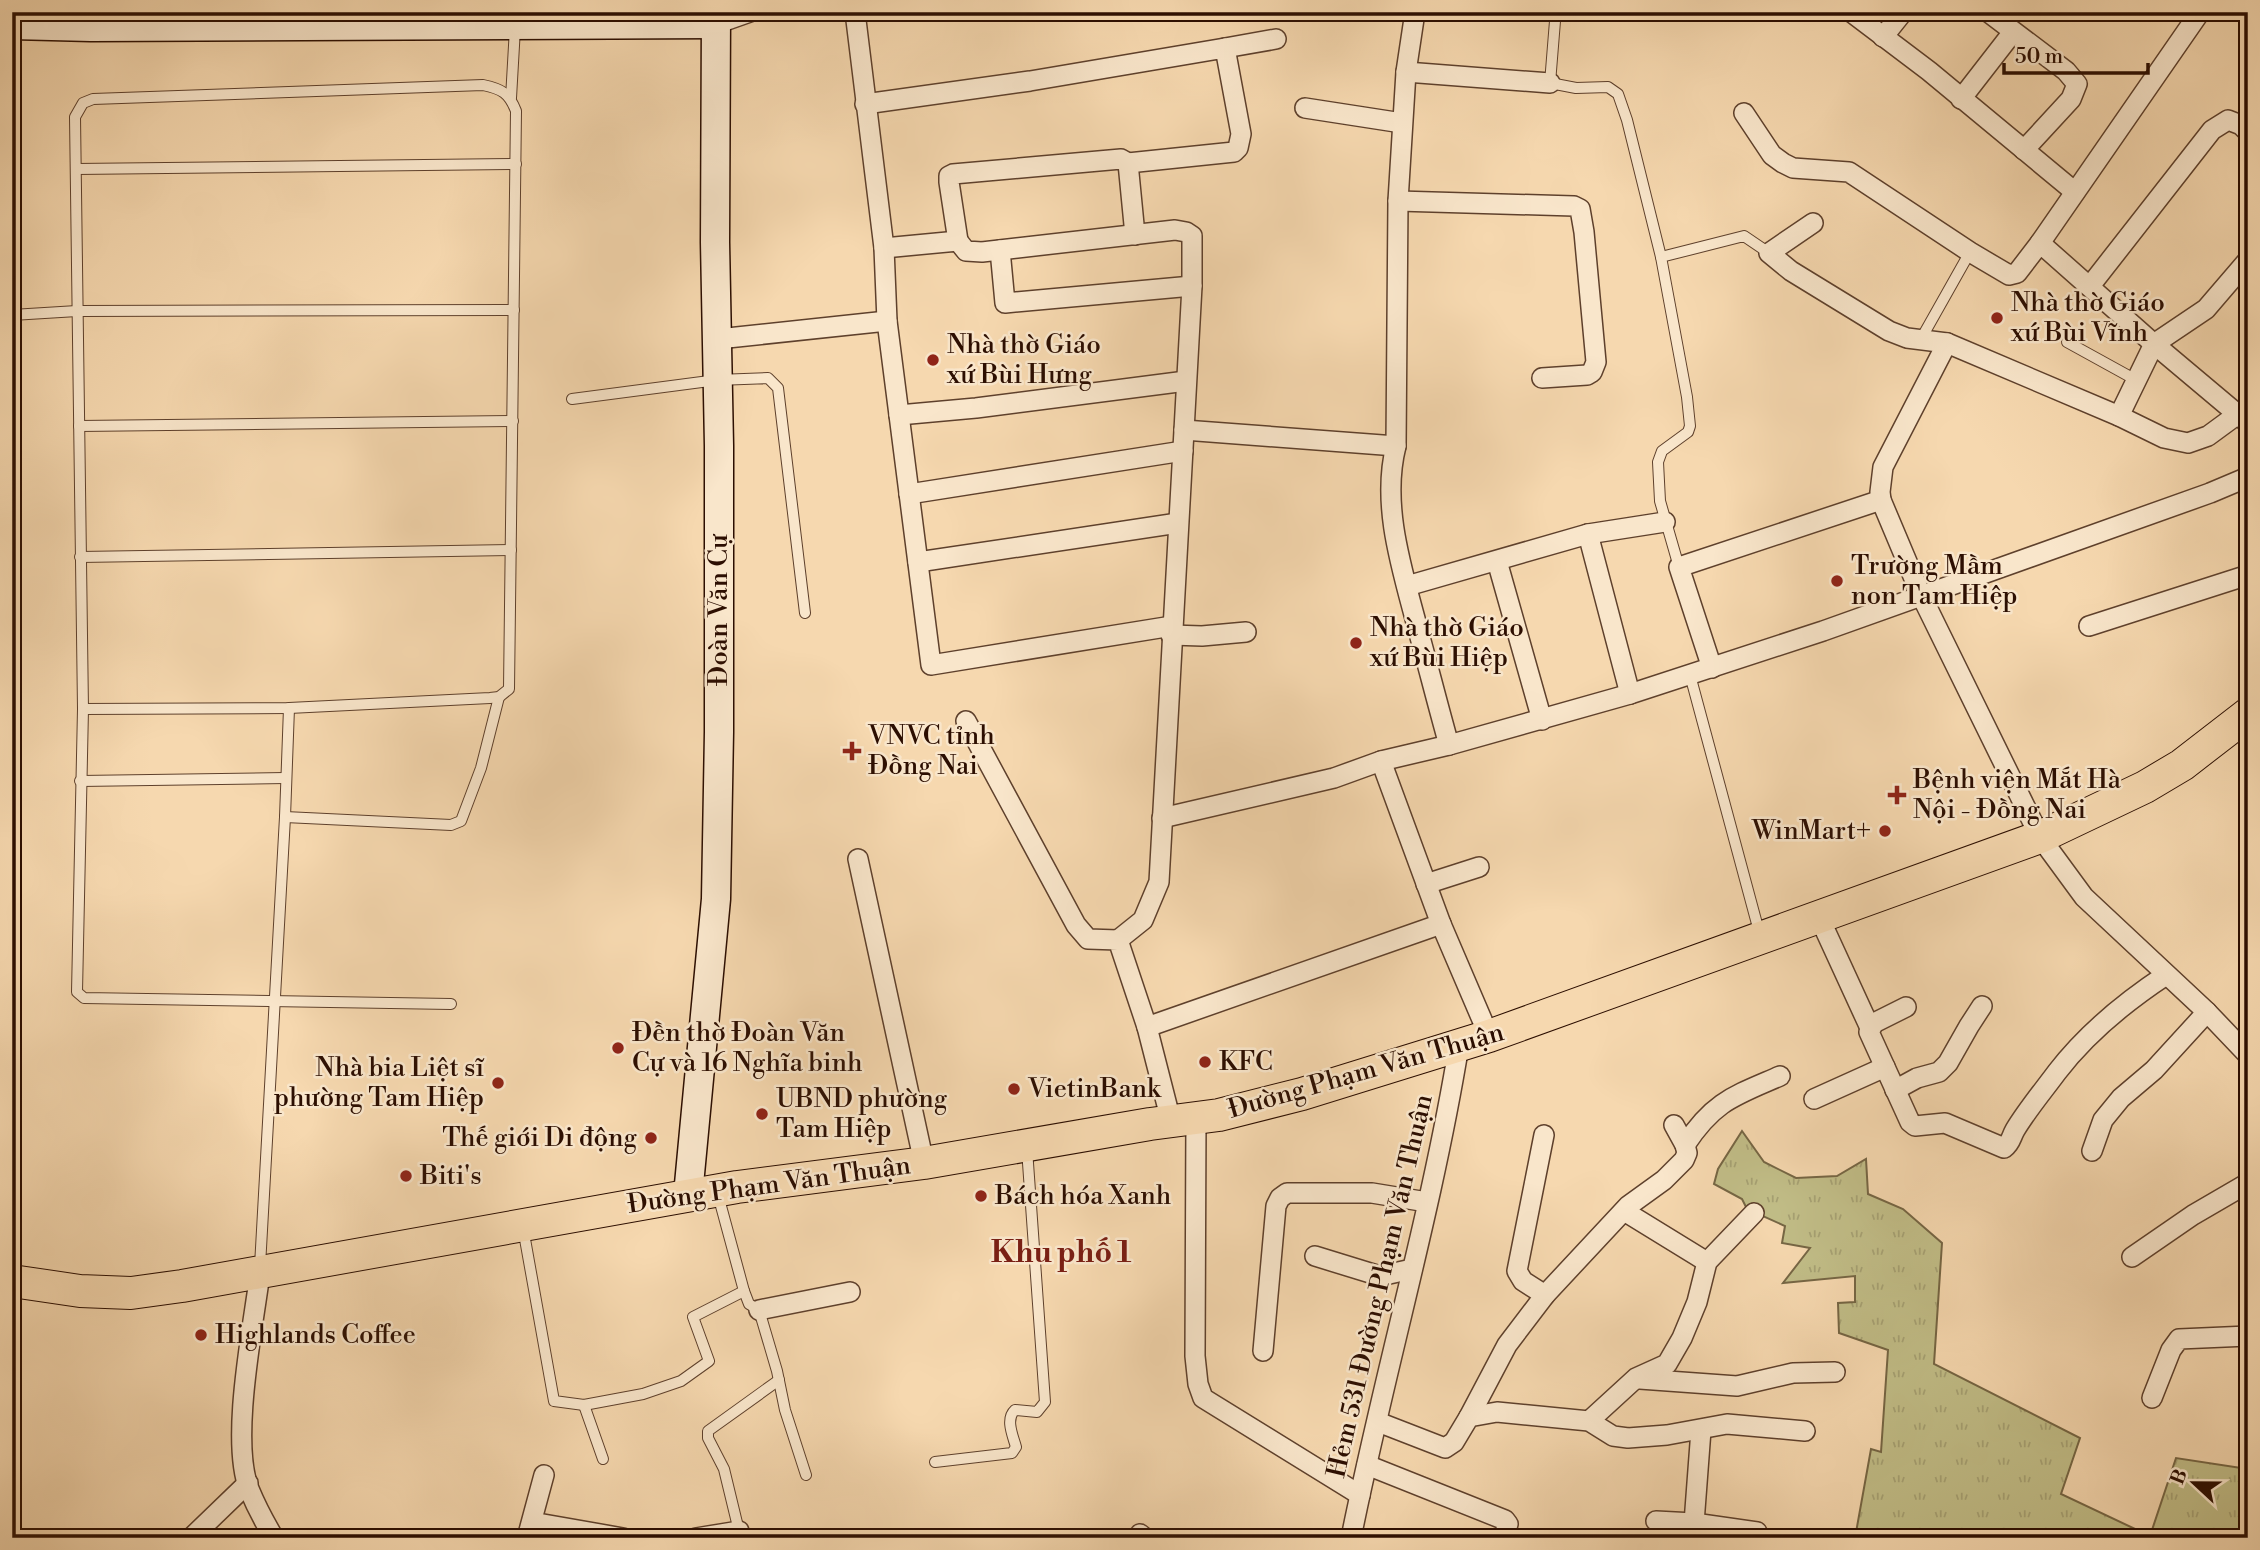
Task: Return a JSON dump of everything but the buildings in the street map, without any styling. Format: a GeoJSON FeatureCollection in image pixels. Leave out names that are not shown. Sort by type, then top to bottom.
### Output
{"type":"FeatureCollection","features":[{"type":"Feature","properties":{"kind":"main road","name":"Đường Phạm Văn Thuận"},"geometry":{"type":"LineString","coordinates":[[12,1281],[80,1291],[131,1293],[260,1273],[702,1193],[924,1163],[1219,1115],[1302,1094],[1489,1036],[2040,837],[2144,787],[2182,765],[2247,715]]}},
{"type":"Feature","properties":{"kind":"street"},"geometry":{"type":"LineString","coordinates":[[12,25],[91,20],[414,19],[515,25],[716,18],[750,12]]}},
{"type":"Feature","properties":{"kind":"street"},"geometry":{"type":"LineString","coordinates":[[856,12],[884,248],[887,321],[931,665],[1172,631],[1202,636],[1246,632]]}},
{"type":"Feature","properties":{"kind":"street"},"geometry":{"type":"LineString","coordinates":[[1415,12],[1402,123],[1398,201],[1396,446],[1390,487],[1394,528],[1406,586],[1449,746]]}},
{"type":"Feature","properties":{"kind":"street"},"geometry":{"type":"LineString","coordinates":[[1851,12],[2075,192]]}},
{"type":"Feature","properties":{"kind":"street"},"geometry":{"type":"LineString","coordinates":[[1883,37],[1903,12]]}},
{"type":"Feature","properties":{"kind":"street"},"geometry":{"type":"LineString","coordinates":[[1988,12],[2066,71],[2077,84],[2071,99],[2024,150]]}},
{"type":"Feature","properties":{"kind":"street"},"geometry":{"type":"LineString","coordinates":[[1744,113],[1772,155],[1783,163],[1793,168],[1849,172],[1970,252],[2013,275],[2040,243],[2200,12]]}},
{"type":"Feature","properties":{"kind":"street","name":"Đoàn Văn Cự"},"geometry":{"type":"LineString","coordinates":[[702,1193],[716,899],[719,732],[716,18]]}},
{"type":"Feature","properties":{"kind":"street"},"geometry":{"type":"LineString","coordinates":[[1961,99],[2014,32]]}},
{"type":"Feature","properties":{"kind":"street"},"geometry":{"type":"LineString","coordinates":[[865,104],[1276,39]]}},
{"type":"Feature","properties":{"kind":"street"},"geometry":{"type":"LineString","coordinates":[[966,721],[1076,925],[1088,939],[1118,940],[1143,920],[1159,882],[1192,286],[1192,236],[1175,230],[1000,250],[966,251],[958,241],[949,182],[953,174],[1109,160],[1125,160],[1128,163],[1234,152],[1238,148],[1241,134],[1225,48]]}},
{"type":"Feature","properties":{"kind":"street"},"geometry":{"type":"LineString","coordinates":[[1406,72],[1550,83]]}},
{"type":"Feature","properties":{"kind":"street"},"geometry":{"type":"LineString","coordinates":[[1305,108],[1402,123]]}},
{"type":"Feature","properties":{"kind":"street"},"geometry":{"type":"LineString","coordinates":[[2090,286],[2212,130],[2228,120],[2241,125],[2248,132]]}},
{"type":"Feature","properties":{"kind":"street"},"geometry":{"type":"LineString","coordinates":[[1128,163],[1135,235]]}},
{"type":"Feature","properties":{"kind":"street"},"geometry":{"type":"LineString","coordinates":[[1398,201],[1574,206],[1580,209],[1596,362],[1592,372],[1587,375],[1542,378]]}},
{"type":"Feature","properties":{"kind":"street"},"geometry":{"type":"LineString","coordinates":[[1812,223],[1769,253],[1783,266],[1866,317],[1907,338],[1947,343],[2119,416],[2164,438],[2188,443],[2243,418],[2040,243]]}},
{"type":"Feature","properties":{"kind":"street"},"geometry":{"type":"LineString","coordinates":[[884,248],[958,241]]}},
{"type":"Feature","properties":{"kind":"street"},"geometry":{"type":"LineString","coordinates":[[1000,250],[1005,303],[1192,286]]}},
{"type":"Feature","properties":{"kind":"street"},"geometry":{"type":"LineString","coordinates":[[2119,416],[2154,344],[2206,309],[2248,260]]}},
{"type":"Feature","properties":{"kind":"street"},"geometry":{"type":"LineString","coordinates":[[718,339],[887,321]]}},
{"type":"Feature","properties":{"kind":"street"},"geometry":{"type":"LineString","coordinates":[[1947,343],[1883,467],[1880,492],[1921,595],[2040,837],[2084,897],[2207,1012],[2248,1055]]}},
{"type":"Feature","properties":{"kind":"street"},"geometry":{"type":"LineString","coordinates":[[899,415],[1186,382]]}},
{"type":"Feature","properties":{"kind":"street"},"geometry":{"type":"LineString","coordinates":[[1184,430],[1396,446]]}},
{"type":"Feature","properties":{"kind":"street"},"geometry":{"type":"LineString","coordinates":[[909,494],[1183,452]]}},
{"type":"Feature","properties":{"kind":"street"},"geometry":{"type":"LineString","coordinates":[[1162,818],[1334,778],[1381,761],[1449,746],[1630,694],[1921,595],[2210,493],[2248,477]]}},
{"type":"Feature","properties":{"kind":"street"},"geometry":{"type":"LineString","coordinates":[[1712,668],[1679,567],[1881,500]]}},
{"type":"Feature","properties":{"kind":"street"},"geometry":{"type":"LineString","coordinates":[[1406,586],[1588,534],[1665,522]]}},
{"type":"Feature","properties":{"kind":"street"},"geometry":{"type":"LineString","coordinates":[[918,562],[1178,523]]}},
{"type":"Feature","properties":{"kind":"street"},"geometry":{"type":"LineString","coordinates":[[1588,534],[1630,694]]}},
{"type":"Feature","properties":{"kind":"street"},"geometry":{"type":"LineString","coordinates":[[1497,561],[1542,720]]}},
{"type":"Feature","properties":{"kind":"street"},"geometry":{"type":"LineString","coordinates":[[2088,626],[2248,575]]}},
{"type":"Feature","properties":{"kind":"street"},"geometry":{"type":"LineString","coordinates":[[1381,761],[1441,924],[1489,1036]]}},
{"type":"Feature","properties":{"kind":"street"},"geometry":{"type":"LineString","coordinates":[[858,859],[924,1163]]}},
{"type":"Feature","properties":{"kind":"street"},"geometry":{"type":"LineString","coordinates":[[1426,884],[1479,867]]}},
{"type":"Feature","properties":{"kind":"street"},"geometry":{"type":"LineString","coordinates":[[1819,916],[1910,1122],[1915,1126],[1945,1123],[2004,1147],[2060,1069],[2101,1024],[2132,997],[2166,975]]}},
{"type":"Feature","properties":{"kind":"street"},"geometry":{"type":"LineString","coordinates":[[1147,1027],[1441,924]]}},
{"type":"Feature","properties":{"kind":"street"},"geometry":{"type":"LineString","coordinates":[[1118,940],[1147,1027],[1184,1119],[1195,1356],[1198,1384],[1203,1398],[1360,1495]]}},
{"type":"Feature","properties":{"kind":"street"},"geometry":{"type":"LineString","coordinates":[[1895,1090],[1917,1078],[1939,1072],[1948,1063],[1983,1006]]}},
{"type":"Feature","properties":{"kind":"street"},"geometry":{"type":"LineString","coordinates":[[1870,1028],[1874,1023],[1906,1007]]}},
{"type":"Feature","properties":{"kind":"street"},"geometry":{"type":"LineString","coordinates":[[2092,1152],[2103,1120],[2120,1098],[2154,1070],[2207,1012]]}},
{"type":"Feature","properties":{"kind":"street","name":"Hẻm 531 Đường Phạm Văn Thuận"},"geometry":{"type":"LineString","coordinates":[[1351,1538],[1427,1202],[1459,1045]]}},
{"type":"Feature","properties":{"kind":"street"},"geometry":{"type":"LineString","coordinates":[[1814,1099],[1885,1067]]}},
{"type":"Feature","properties":{"kind":"street"},"geometry":{"type":"LineString","coordinates":[[1685,1144],[1701,1120],[1728,1098],[1780,1076]]}},
{"type":"Feature","properties":{"kind":"street"},"geometry":{"type":"LineString","coordinates":[[1378,1422],[1445,1448],[1454,1442],[1507,1345],[1545,1295],[1623,1211],[1664,1180],[1684,1160],[1687,1153],[1685,1144],[1674,1125]]}},
{"type":"Feature","properties":{"kind":"street"},"geometry":{"type":"LineString","coordinates":[[1544,1135],[1517,1271],[1523,1281],[1545,1295]]}},
{"type":"Feature","properties":{"kind":"street"},"geometry":{"type":"LineString","coordinates":[[2132,1257],[2193,1215],[2248,1183]]}},
{"type":"Feature","properties":{"kind":"street"},"geometry":{"type":"LineString","coordinates":[[1263,1351],[1276,1206],[1280,1198],[1287,1193],[1300,1192],[1372,1193],[1427,1202]]}},
{"type":"Feature","properties":{"kind":"street"},"geometry":{"type":"LineString","coordinates":[[1623,1211],[1707,1262]]}},
{"type":"Feature","properties":{"kind":"street"},"geometry":{"type":"LineString","coordinates":[[1589,1421],[1636,1378],[1667,1364],[1697,1302],[1707,1262],[1754,1213]]}},
{"type":"Feature","properties":{"kind":"street"},"geometry":{"type":"LineString","coordinates":[[1315,1255],[1380,1276],[1412,1269]]}},
{"type":"Feature","properties":{"kind":"street"},"geometry":{"type":"LineString","coordinates":[[260,1273],[242,1419],[244,1461],[248,1483],[274,1538]]}},
{"type":"Feature","properties":{"kind":"street"},"geometry":{"type":"LineString","coordinates":[[759,1310],[850,1292]]}},
{"type":"Feature","properties":{"kind":"street"},"geometry":{"type":"LineString","coordinates":[[2152,1398],[2171,1350],[2179,1339],[2248,1336]]}},
{"type":"Feature","properties":{"kind":"street"},"geometry":{"type":"LineString","coordinates":[[1636,1378],[1737,1386],[1793,1373],[1835,1372]]}},
{"type":"Feature","properties":{"kind":"street"},"geometry":{"type":"LineString","coordinates":[[1469,1417],[1497,1412],[1589,1421],[1613,1436],[1628,1438],[1701,1430],[1727,1424],[1805,1430]]}},
{"type":"Feature","properties":{"kind":"street"},"geometry":{"type":"LineString","coordinates":[[1701,1430],[1674,1526],[1757,1532]]}},
{"type":"Feature","properties":{"kind":"street"},"geometry":{"type":"LineString","coordinates":[[1367,1465],[1505,1520],[1508,1524],[1503,1538]]}},
{"type":"Feature","properties":{"kind":"street"},"geometry":{"type":"LineString","coordinates":[[544,1475],[530,1530],[623,1538]]}},
{"type":"Feature","properties":{"kind":"street"},"geometry":{"type":"LineString","coordinates":[[191,1538],[248,1483]]}},
{"type":"Feature","properties":{"kind":"street"},"geometry":{"type":"LineString","coordinates":[[696,1538],[740,1534]]}},
{"type":"Feature","properties":{"kind":"lane"},"geometry":{"type":"LineString","coordinates":[[1560,12],[1555,21],[1550,83],[1576,88],[1608,87],[1618,94],[1661,257],[1687,397],[1689,426],[1688,432],[1658,457],[1660,501],[1679,567]]}},
{"type":"Feature","properties":{"kind":"lane"},"geometry":{"type":"LineString","coordinates":[[83,709],[289,708],[499,697],[509,689],[516,164],[516,111],[511,97],[515,25]]}},
{"type":"Feature","properties":{"kind":"lane"},"geometry":{"type":"LineString","coordinates":[[451,1004],[84,998],[77,992],[83,709],[75,117],[83,103],[93,99],[483,85],[501,89],[511,97]]}},
{"type":"Feature","properties":{"kind":"lane"},"geometry":{"type":"LineString","coordinates":[[76,169],[516,164]]}},
{"type":"Feature","properties":{"kind":"lane"},"geometry":{"type":"LineString","coordinates":[[1661,257],[1738,237],[1748,238],[1769,253]]}},
{"type":"Feature","properties":{"kind":"lane"},"geometry":{"type":"LineString","coordinates":[[1921,340],[1970,252]]}},
{"type":"Feature","properties":{"kind":"lane"},"geometry":{"type":"LineString","coordinates":[[12,315],[77,311],[514,310]]}},
{"type":"Feature","properties":{"kind":"lane"},"geometry":{"type":"LineString","coordinates":[[2067,342],[2136,380]]}},
{"type":"Feature","properties":{"kind":"lane"},"geometry":{"type":"LineString","coordinates":[[572,399],[717,380],[768,378],[778,388],[805,613]]}},
{"type":"Feature","properties":{"kind":"lane"},"geometry":{"type":"LineString","coordinates":[[79,426],[513,421]]}},
{"type":"Feature","properties":{"kind":"lane"},"geometry":{"type":"LineString","coordinates":[[80,556],[511,550]]}},
{"type":"Feature","properties":{"kind":"lane"},"geometry":{"type":"LineString","coordinates":[[1690,675],[1761,938]]}},
{"type":"Feature","properties":{"kind":"lane"},"geometry":{"type":"LineString","coordinates":[[285,817],[452,825],[461,821],[481,768],[499,697]]}},
{"type":"Feature","properties":{"kind":"lane"},"geometry":{"type":"LineString","coordinates":[[260,1273],[289,708]]}},
{"type":"Feature","properties":{"kind":"lane"},"geometry":{"type":"LineString","coordinates":[[80,781],[285,778]]}},
{"type":"Feature","properties":{"kind":"lane"},"geometry":{"type":"LineString","coordinates":[[935,1462],[1012,1452],[1016,1447],[1011,1413],[1015,1410],[1037,1412],[1045,1402],[1027,1145]]}},
{"type":"Feature","properties":{"kind":"lane"},"geometry":{"type":"LineString","coordinates":[[702,1193],[749,1304],[759,1310],[785,1410],[806,1475]]}},
{"type":"Feature","properties":{"kind":"lane"},"geometry":{"type":"LineString","coordinates":[[523,1224],[554,1401],[584,1405],[643,1394],[681,1381],[709,1361],[693,1317],[744,1291]]}},
{"type":"Feature","properties":{"kind":"lane"},"geometry":{"type":"LineString","coordinates":[[740,1534],[724,1469],[708,1438],[708,1430],[779,1380]]}},
{"type":"Feature","properties":{"kind":"lane"},"geometry":{"type":"LineString","coordinates":[[584,1405],[603,1459]]}},
{"type":"Feature","properties":{"kind":"green space"},"geometry":{"type":"Polygon","coordinates":[[[1742,1131],[1764,1162],[1796,1178],[1837,1176],[1866,1159],[1868,1194],[1903,1209],[1942,1243],[1934,1364],[2080,1438],[2061,1494],[2150,1536],[2176,1458],[2241,1468],[2248,1466],[2248,1538],[1876,1538],[1874,1535],[1855,1538],[1871,1449],[1881,1452],[1888,1350],[1839,1333],[1838,1303],[1855,1302],[1855,1276],[1783,1283],[1810,1248],[1782,1243],[1785,1226],[1747,1209],[1742,1199],[1714,1184],[1718,1169],[1742,1131]]]}},
{"type":"Feature","properties":{"kind":"place","name":"Nhà thờ Giáo xứ Bùi Vĩnh"},"geometry":{"type":"Point","coordinates":[1997,318]}},
{"type":"Feature","properties":{"kind":"place","name":"Nhà thờ Giáo xứ Bùi Hưng"},"geometry":{"type":"Point","coordinates":[933,360]}},
{"type":"Feature","properties":{"kind":"place","name":"Trường Mầm non Tam Hiệp"},"geometry":{"type":"Point","coordinates":[1837,581]}},
{"type":"Feature","properties":{"kind":"place","name":"Nhà thờ Giáo xứ Bùi Hiệp"},"geometry":{"type":"Point","coordinates":[1356,643]}},
{"type":"Feature","properties":{"kind":"place","name":"VNVC tỉnh Đồng Nai"},"geometry":{"type":"Point","coordinates":[852,751]}},
{"type":"Feature","properties":{"kind":"place","name":"Bệnh viện Mắt Hà Nội - Đồng Nai"},"geometry":{"type":"Point","coordinates":[1897,795]}},
{"type":"Feature","properties":{"kind":"place","name":"WinMart+"},"geometry":{"type":"Point","coordinates":[1885,831]}},
{"type":"Feature","properties":{"kind":"place","name":"Đền thờ Đoàn Văn Cự và 16 Nghĩa binh"},"geometry":{"type":"Point","coordinates":[618,1048]}},
{"type":"Feature","properties":{"kind":"place","name":"KFC"},"geometry":{"type":"Point","coordinates":[1205,1062]}},
{"type":"Feature","properties":{"kind":"place","name":"Nhà bia Liệt sĩ phường Tam Hiệp"},"geometry":{"type":"Point","coordinates":[498,1083]}},
{"type":"Feature","properties":{"kind":"place","name":"VietinBank"},"geometry":{"type":"Point","coordinates":[1014,1089]}},
{"type":"Feature","properties":{"kind":"place","name":"UBND phường Tam Hiệp"},"geometry":{"type":"Point","coordinates":[762,1114]}},
{"type":"Feature","properties":{"kind":"place","name":"Thế giới Di động"},"geometry":{"type":"Point","coordinates":[651,1138]}},
{"type":"Feature","properties":{"kind":"place","name":"Biti's"},"geometry":{"type":"Point","coordinates":[406,1176]}},
{"type":"Feature","properties":{"kind":"place","name":"Bách hóa Xanh"},"geometry":{"type":"Point","coordinates":[981,1196]}},
{"type":"Feature","properties":{"kind":"place","name":"Highlands Coffee"},"geometry":{"type":"Point","coordinates":[201,1335]}},
{"type":"Feature","properties":{"kind":"district","name":"Khu phố 1"},"geometry":{"type":"Point","coordinates":[1061,1253]}}]}
